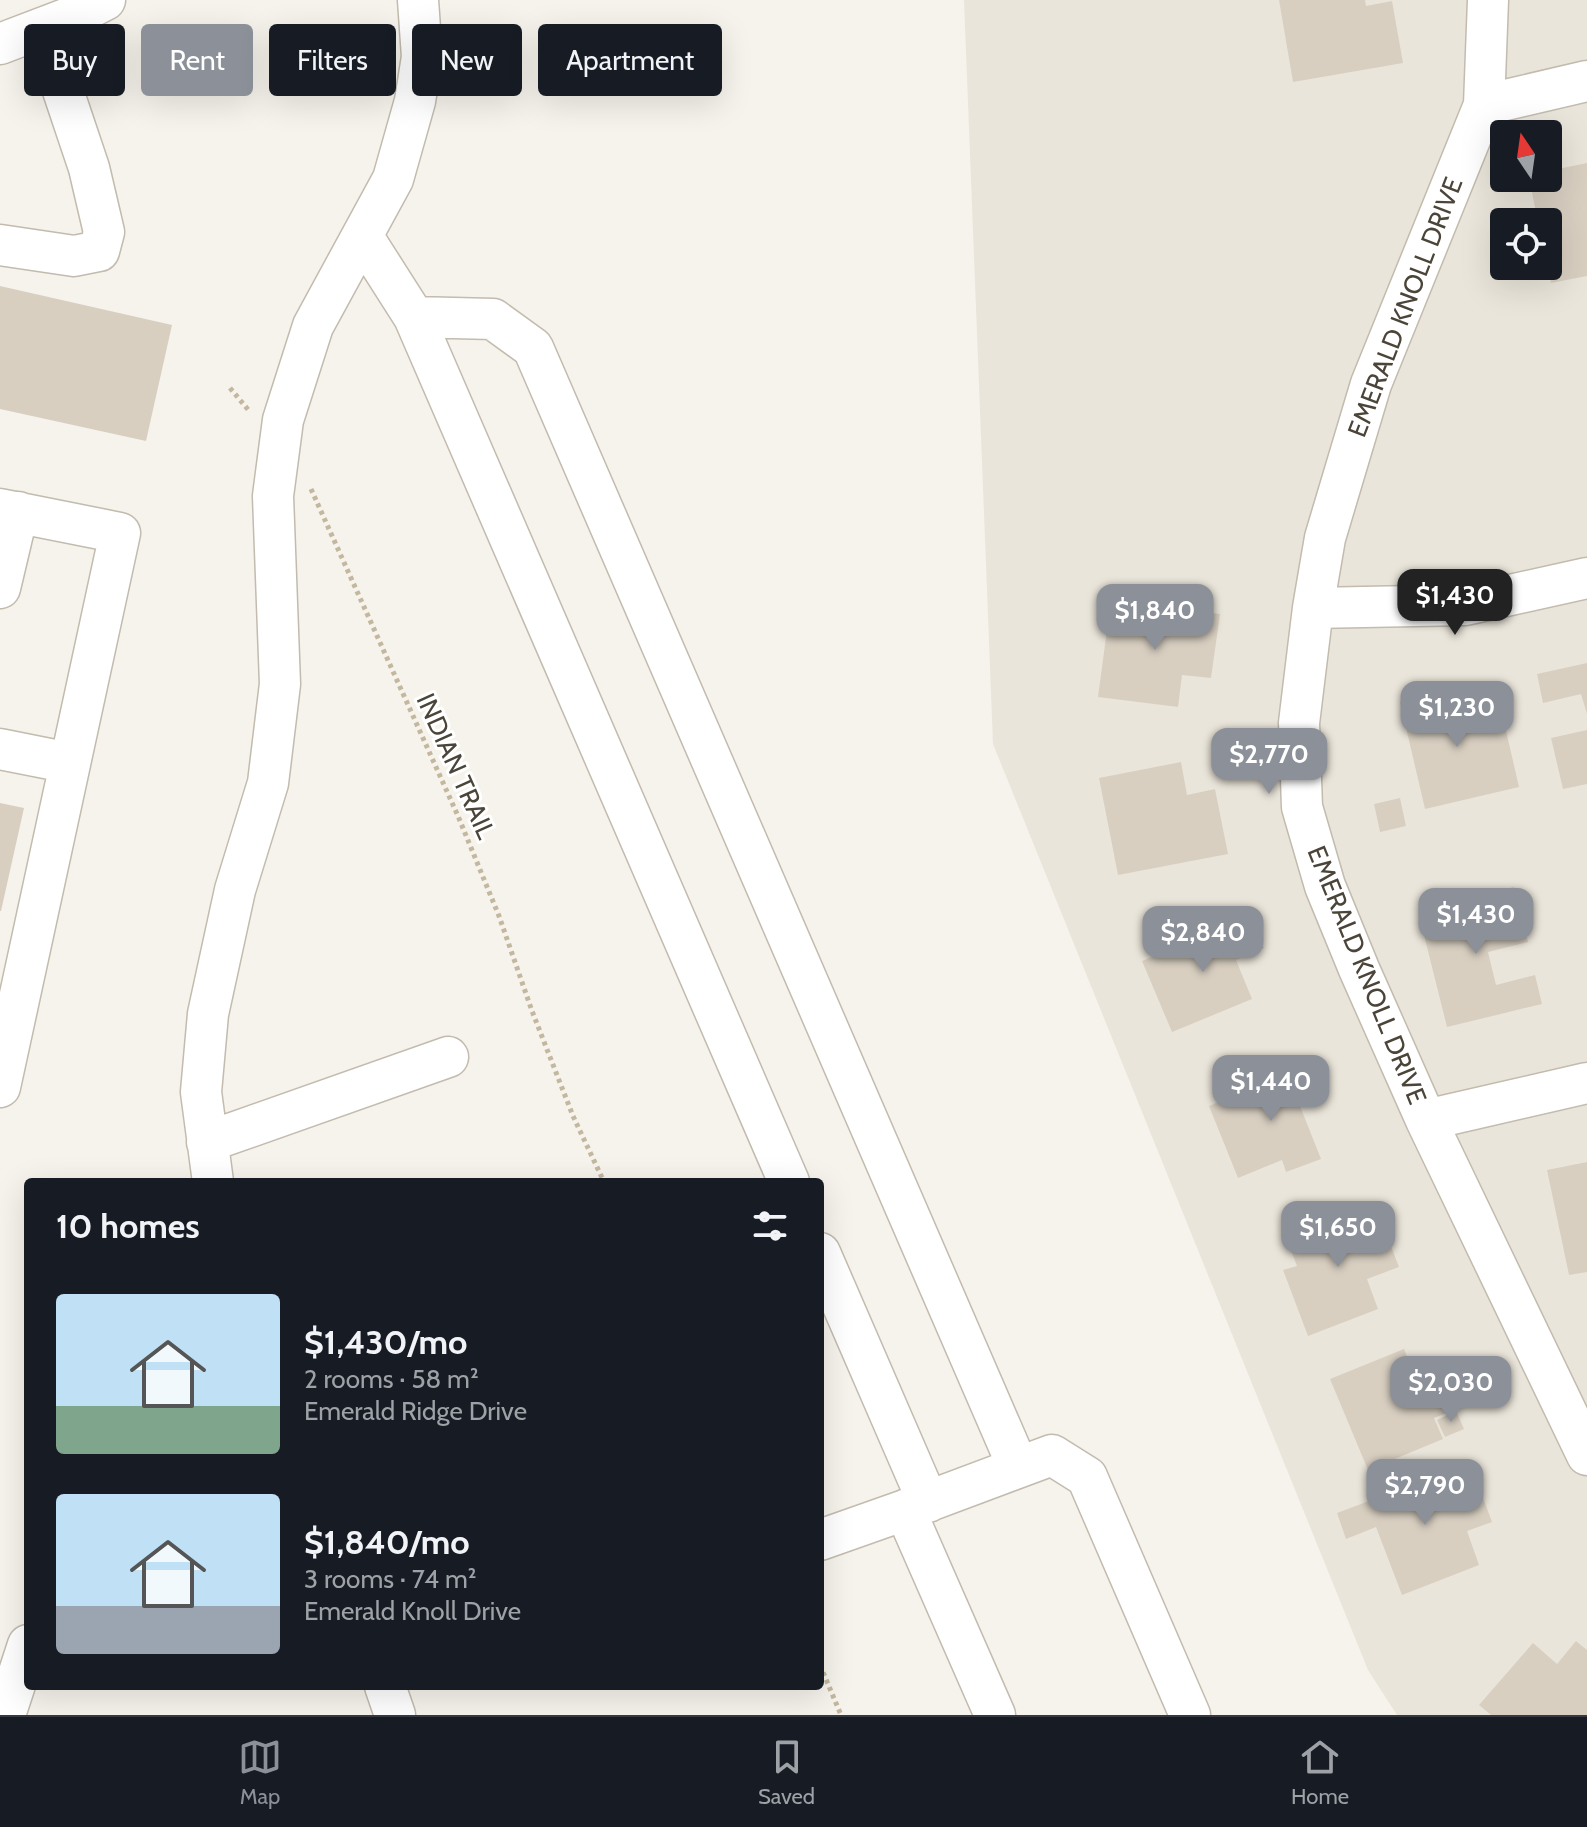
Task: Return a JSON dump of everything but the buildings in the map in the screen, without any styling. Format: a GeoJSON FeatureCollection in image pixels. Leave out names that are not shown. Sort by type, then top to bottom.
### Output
{"type":"FeatureCollection","features":[{"type":"Feature","properties":{"kind":"street"},"geometry":{"type":"LineString","coordinates":[[52,24],[105,0]]}},
{"type":"Feature","properties":{"kind":"street"},"geometry":{"type":"LineString","coordinates":[[212,1178],[201,1092],[208,1014],[235,890],[268,783],[280,684],[273,496],[283,420],[313,326],[393,179],[415,101],[422,57],[418,0]]}},
{"type":"Feature","properties":{"kind":"street","name":"EMERALD KNOLL DRIVE"},"geometry":{"type":"LineString","coordinates":[[1488,0],[1484,105],[1371,384],[1325,538],[1299,723],[1302,807],[1325,886],[1426,1120],[1587,1455]]}},
{"type":"Feature","properties":{"kind":"street"},"geometry":{"type":"LineString","coordinates":[[0,44],[24,35]]}},
{"type":"Feature","properties":{"kind":"street"},"geometry":{"type":"LineString","coordinates":[[1484,105],[1587,81]]}},
{"type":"Feature","properties":{"kind":"street"},"geometry":{"type":"LineString","coordinates":[[0,245],[74,256],[99,251],[104,232],[89,168],[65,96]]}},
{"type":"Feature","properties":{"kind":"street"},"geometry":{"type":"LineString","coordinates":[[363,237],[414,317],[787,1178]]}},
{"type":"Feature","properties":{"kind":"street"},"geometry":{"type":"LineString","coordinates":[[414,317],[493,319],[533,348],[1018,1467]]}},
{"type":"Feature","properties":{"kind":"street"},"geometry":{"type":"LineString","coordinates":[[0,588],[9,510],[120,533],[70,763],[14,957],[0,1087]]}},
{"type":"Feature","properties":{"kind":"street"},"geometry":{"type":"LineString","coordinates":[[1313,608],[1465,605],[1587,578]]}},
{"type":"Feature","properties":{"kind":"street"},"geometry":{"type":"LineString","coordinates":[[0,749],[70,763]]}},
{"type":"Feature","properties":{"kind":"street"},"geometry":{"type":"LineString","coordinates":[[207,1142],[448,1057]]}},
{"type":"Feature","properties":{"kind":"street"},"geometry":{"type":"LineString","coordinates":[[1426,1120],[1587,1083]]}},
{"type":"Feature","properties":{"kind":"street"},"geometry":{"type":"LineString","coordinates":[[824,1264],[995,1715]]}},
{"type":"Feature","properties":{"kind":"street"},"geometry":{"type":"LineString","coordinates":[[824,1539],[1052,1455],[1087,1477],[1190,1715]]}},
{"type":"Feature","properties":{"kind":"street"},"geometry":{"type":"LineString","coordinates":[[5,1715],[24,1657]]}},
{"type":"Feature","properties":{"kind":"path","name":"INDIAN TRAIL"},"geometry":{"type":"LineString","coordinates":[[230,388],[314,493],[499,916],[573,1116],[602,1178]]}},
{"type":"Feature","properties":{"kind":"path"},"geometry":{"type":"LineString","coordinates":[[824,1675],[841,1715]]}},
{"type":"Feature","properties":{"kind":"shaded area"},"geometry":{"type":"Polygon","coordinates":[[[964,0],[1587,0],[1587,1715],[1397,1715],[1368,1670],[993,744],[964,0]]]}}]}
